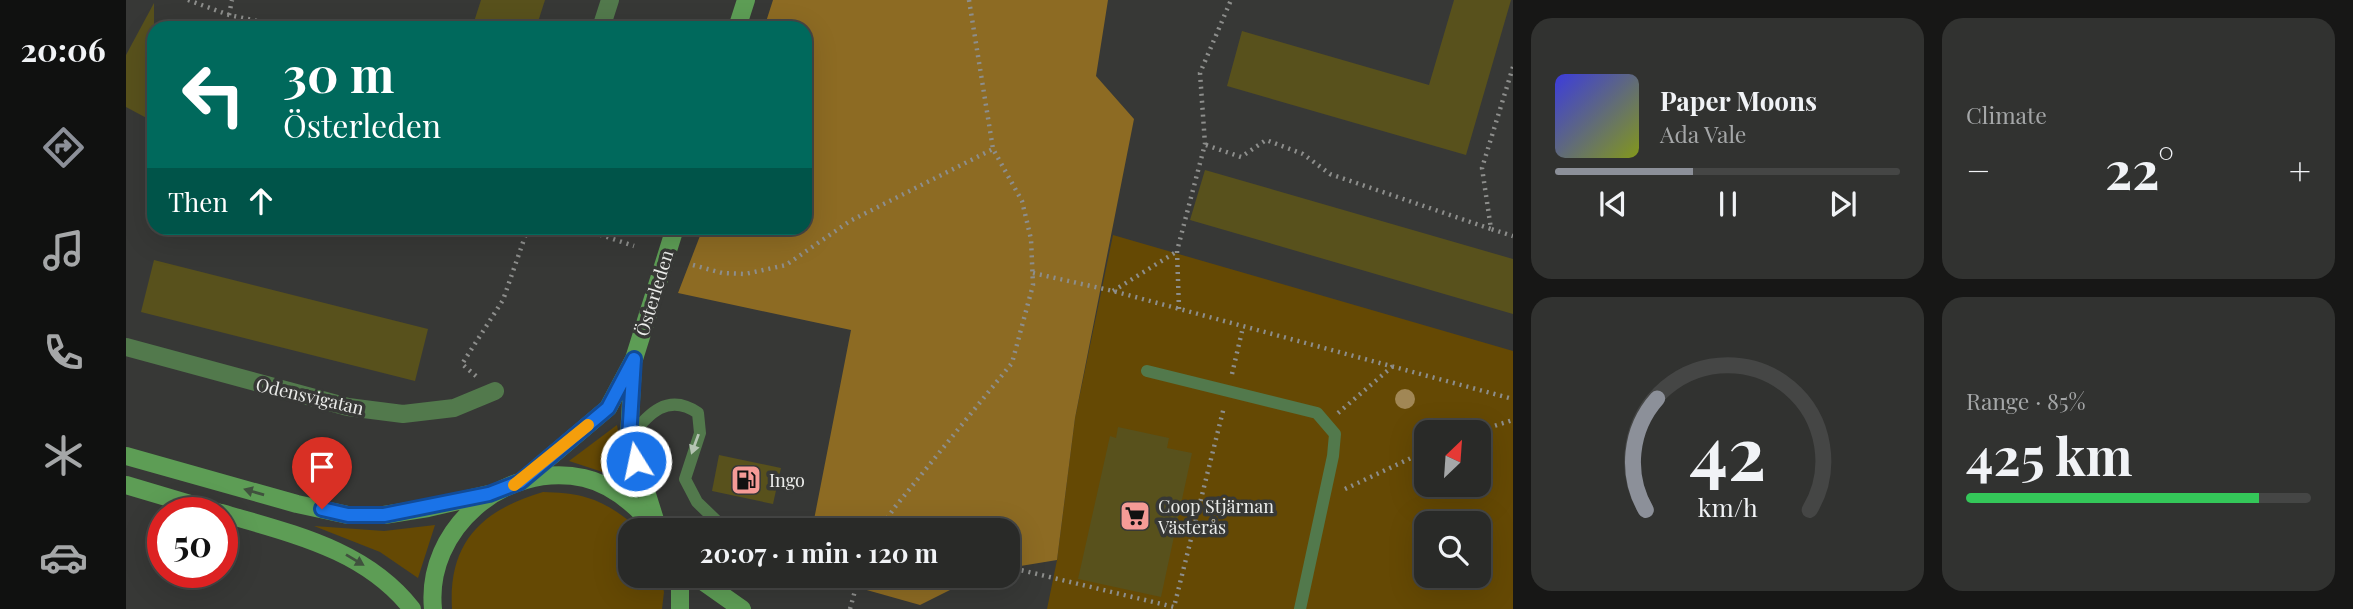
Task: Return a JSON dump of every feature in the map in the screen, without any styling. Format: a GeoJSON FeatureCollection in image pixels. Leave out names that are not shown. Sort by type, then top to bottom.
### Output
{"type":"FeatureCollection","features":[{"type":"Feature","properties":{"kind":"main road"},"geometry":{"type":"LineString","coordinates":[[739,21],[746,0]]}},
{"type":"Feature","properties":{"kind":"main road","name":"Österleden"},"geometry":{"type":"LineString","coordinates":[[520,482],[608,408],[634,359],[673,235]]}},
{"type":"Feature","properties":{"kind":"main road","name":"Österleden"},"geometry":{"type":"LineString","coordinates":[[634,359],[629,438],[654,518]]}},
{"type":"Feature","properties":{"kind":"main road"},"geometry":{"type":"LineString","coordinates":[[126,456],[297,504],[348,515],[384,515],[417,510],[552,476],[584,478],[615,492],[646,518]]}},
{"type":"Feature","properties":{"kind":"main road"},"geometry":{"type":"LineString","coordinates":[[126,485],[167,497]]}},
{"type":"Feature","properties":{"kind":"main road"},"geometry":{"type":"LineString","coordinates":[[433,609],[434,572],[446,542],[467,514],[489,494]]}},
{"type":"Feature","properties":{"kind":"main road"},"geometry":{"type":"LineString","coordinates":[[238,518],[313,540],[356,559],[398,592],[412,609]]}},
{"type":"Feature","properties":{"kind":"main road"},"geometry":{"type":"LineString","coordinates":[[680,588],[680,609]]}},
{"type":"Feature","properties":{"kind":"main road"},"geometry":{"type":"LineString","coordinates":[[712,588],[742,609]]}},
{"type":"Feature","properties":{"kind":"street"},"geometry":{"type":"LineString","coordinates":[[603,21],[610,0]]}},
{"type":"Feature","properties":{"kind":"street","name":"Odensvigatan"},"geometry":{"type":"LineString","coordinates":[[126,347],[348,407],[402,414],[454,408],[495,391]]}},
{"type":"Feature","properties":{"kind":"lane"},"geometry":{"type":"LineString","coordinates":[[1147,371],[1317,413],[1335,433],[1300,609]]}},
{"type":"Feature","properties":{"kind":"lane"},"geometry":{"type":"LineString","coordinates":[[629,438],[647,416],[663,406],[685,404],[698,413],[700,433],[685,479],[697,502],[714,518]]}},
{"type":"Feature","properties":{"kind":"path"},"geometry":{"type":"LineString","coordinates":[[188,0],[229,15],[257,21]]}},
{"type":"Feature","properties":{"kind":"path"},"geometry":{"type":"LineString","coordinates":[[229,15],[232,0]]}},
{"type":"Feature","properties":{"kind":"path"},"geometry":{"type":"LineString","coordinates":[[887,518],[1012,363],[1028,312],[1033,273],[1031,239],[1022,201],[993,149],[969,0]]}},
{"type":"Feature","properties":{"kind":"path"},"geometry":{"type":"LineString","coordinates":[[1179,309],[1177,251],[1205,144],[1200,73],[1231,0]]}},
{"type":"Feature","properties":{"kind":"path"},"geometry":{"type":"LineString","coordinates":[[1490,229],[1482,168],[1513,67]]}},
{"type":"Feature","properties":{"kind":"path"},"geometry":{"type":"LineString","coordinates":[[1205,144],[1241,157],[1266,140],[1303,154],[1330,174],[1513,236]]}},
{"type":"Feature","properties":{"kind":"path"},"geometry":{"type":"LineString","coordinates":[[693,265],[722,273],[745,274],[786,265],[850,220],[993,149]]}},
{"type":"Feature","properties":{"kind":"path"},"geometry":{"type":"LineString","coordinates":[[495,391],[462,364],[503,300],[526,235]]}},
{"type":"Feature","properties":{"kind":"path"},"geometry":{"type":"LineString","coordinates":[[601,235],[634,246]]}},
{"type":"Feature","properties":{"kind":"path"},"geometry":{"type":"LineString","coordinates":[[1113,291],[1177,251]]}},
{"type":"Feature","properties":{"kind":"path"},"geometry":{"type":"LineString","coordinates":[[1033,273],[1113,291],[1513,400]]}},
{"type":"Feature","properties":{"kind":"path"},"geometry":{"type":"LineString","coordinates":[[1020,570],[1174,607],[1243,327]]}},
{"type":"Feature","properties":{"kind":"path"},"geometry":{"type":"LineString","coordinates":[[1328,423],[1394,366]]}},
{"type":"Feature","properties":{"kind":"path"},"geometry":{"type":"LineString","coordinates":[[1491,427],[1513,420]]}},
{"type":"Feature","properties":{"kind":"path"},"geometry":{"type":"LineString","coordinates":[[1324,498],[1414,457]]}},
{"type":"Feature","properties":{"kind":"path"},"geometry":{"type":"LineString","coordinates":[[850,609],[856,588]]}},
{"type":"Feature","properties":{"kind":"shaded area"},"geometry":{"type":"Polygon","coordinates":[[[773,0],[1108,0],[1096,76],[1134,119],[1075,418],[1057,560],[1020,566],[1020,518],[814,518],[851,330],[678,293],[700,235],[812,235],[812,21],[766,21],[773,0]]]}},
{"type":"Feature","properties":{"kind":"shaded area"},"geometry":{"type":"Polygon","coordinates":[[[1113,235],[1513,351],[1513,609],[1047,609],[1057,560],[1075,418],[1113,235]]]}},
{"type":"Feature","properties":{"kind":"shaded area"},"geometry":{"type":"Polygon","coordinates":[[[617,425],[627,480],[569,461],[617,425]]]}},
{"type":"Feature","properties":{"kind":"shaded area"},"geometry":{"type":"Polygon","coordinates":[[[543,492],[583,496],[624,518],[618,518],[618,588],[663,588],[662,609],[452,609],[452,585],[463,547],[486,519],[521,499],[543,492]]]}},
{"type":"Feature","properties":{"kind":"shaded area"},"geometry":{"type":"Polygon","coordinates":[[[435,525],[418,578],[380,552],[314,526],[384,531],[435,525]]]}},
{"type":"Feature","properties":{"kind":"shaded area"},"geometry":{"type":"Polygon","coordinates":[[[860,588],[954,588],[920,605],[860,588]]]}},
{"type":"Feature","properties":{"kind":"building"},"geometry":{"type":"Polygon","coordinates":[[[481,0],[545,0],[538,21],[474,21],[481,0]]]}},
{"type":"Feature","properties":{"kind":"building"},"geometry":{"type":"Polygon","coordinates":[[[1454,0],[1511,0],[1466,155],[1227,86],[1242,31],[1429,85],[1454,0]]]}},
{"type":"Feature","properties":{"kind":"building"},"geometry":{"type":"Polygon","coordinates":[[[154,3],[154,21],[147,21],[147,118],[126,107],[126,55],[154,3]]]}},
{"type":"Feature","properties":{"kind":"building"},"geometry":{"type":"Polygon","coordinates":[[[1205,170],[1513,259],[1513,314],[1190,220],[1205,170]]]}},
{"type":"Feature","properties":{"kind":"building"},"geometry":{"type":"Polygon","coordinates":[[[154,260],[428,329],[415,381],[141,312],[154,260]]]}},
{"type":"Feature","properties":{"kind":"building","name":"Coop Stjärnan Västerås"},"geometry":{"type":"Polygon","coordinates":[[[1118,427],[1169,438],[1167,448],[1192,453],[1161,597],[1078,579],[1110,436],[1116,438],[1118,427]]]}},
{"type":"Feature","properties":{"kind":"building","name":"Ingo"},"geometry":{"type":"Polygon","coordinates":[[[719,455],[781,468],[773,504],[712,491],[719,455]]]}},
{"type":"Feature","properties":{"kind":"slow traffic"},"geometry":{"type":"LineString","coordinates":[[514,485],[554,456],[588,425]]}},
{"type":"Feature","properties":{"kind":"place","name":"Ingo"},"geometry":{"type":"Point","coordinates":[746,480]}},
{"type":"Feature","properties":{"kind":"place","name":"Coop Stjärnan Västerås"},"geometry":{"type":"Point","coordinates":[1135,516]}},
{"type":"Feature","properties":{"kind":"route"},"geometry":{"type":"LineString","coordinates":[[322,509],[348,515],[384,515],[489,494],[520,482],[608,408],[634,359],[629,438],[636,461]]}}]}
